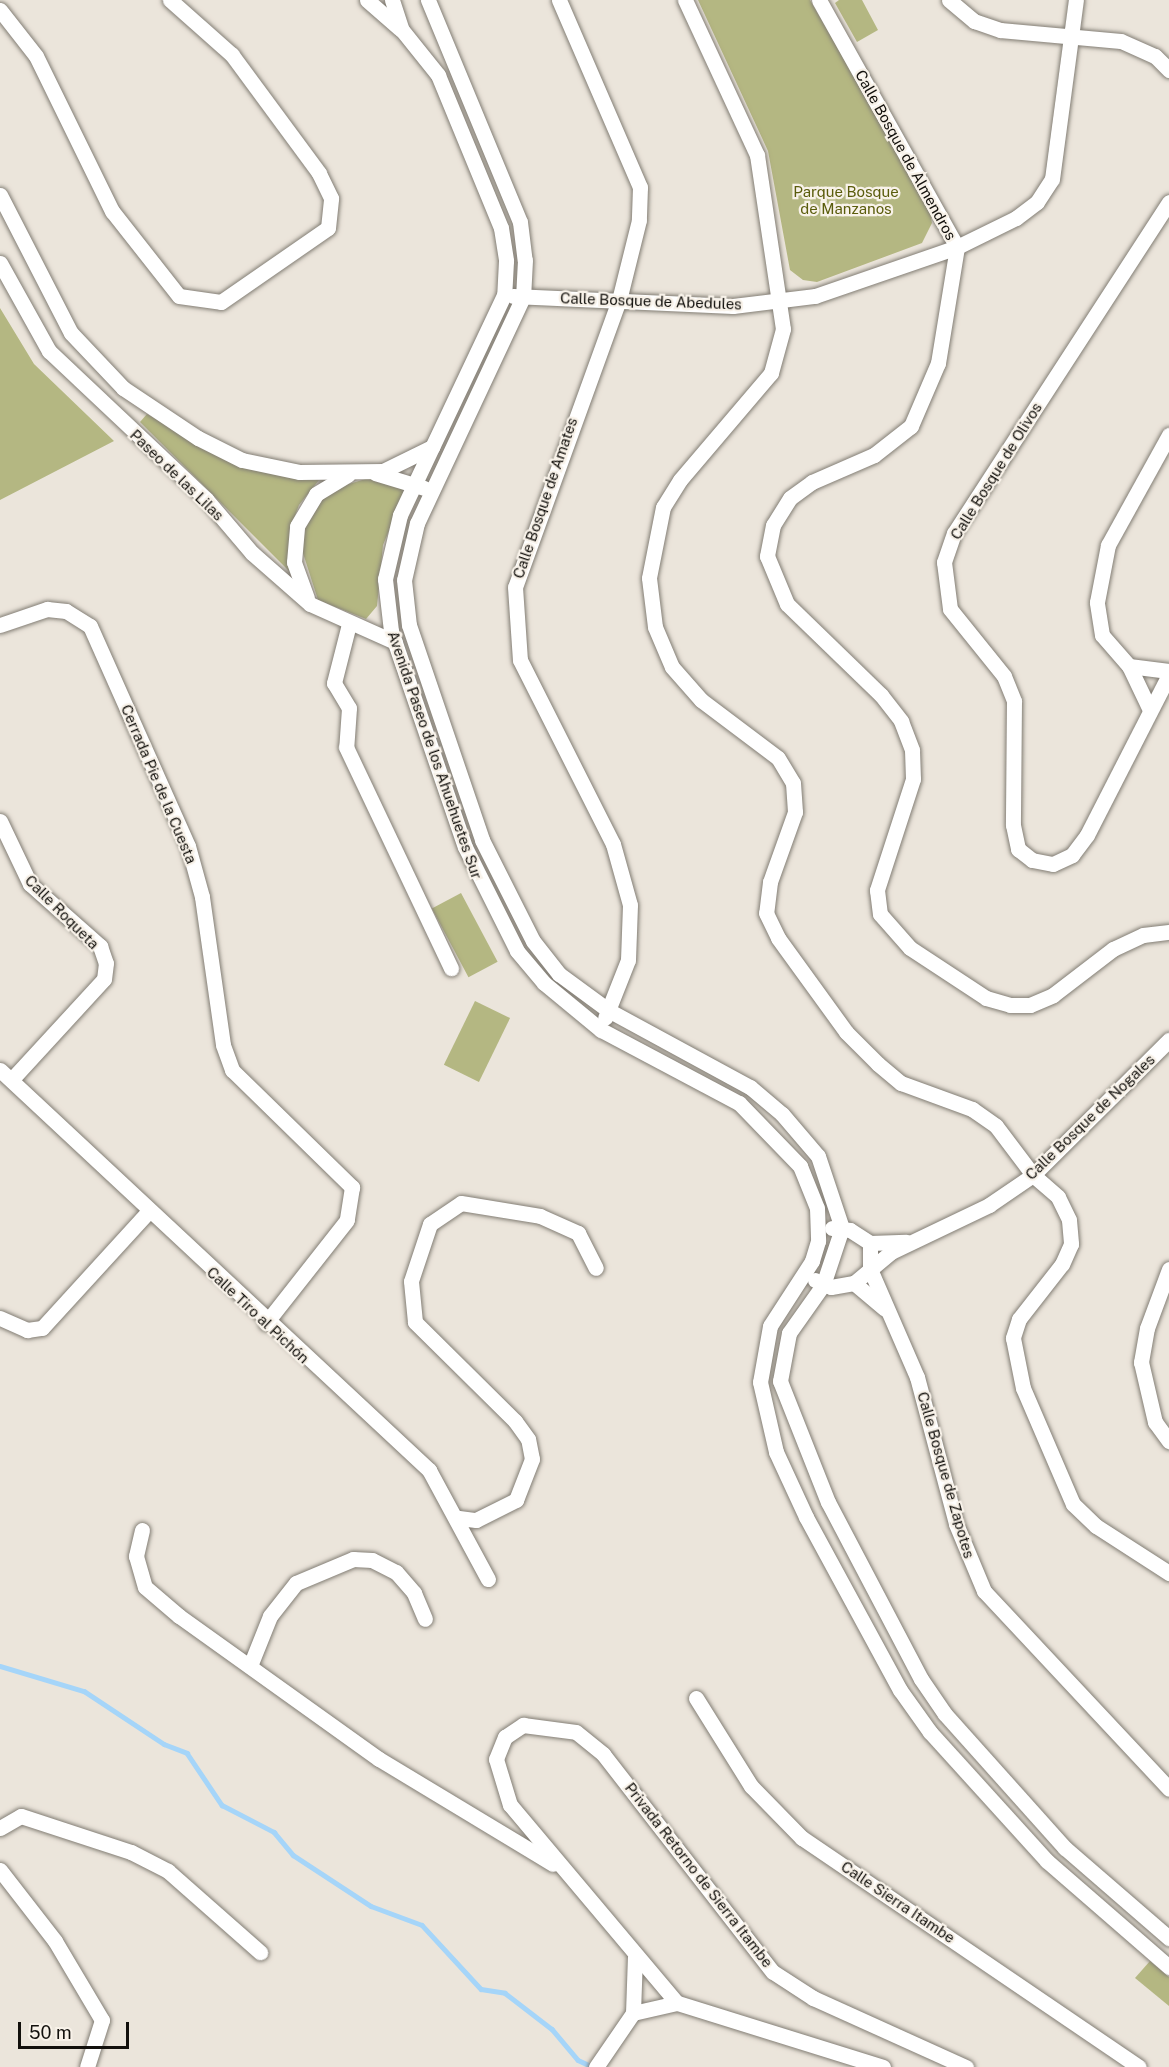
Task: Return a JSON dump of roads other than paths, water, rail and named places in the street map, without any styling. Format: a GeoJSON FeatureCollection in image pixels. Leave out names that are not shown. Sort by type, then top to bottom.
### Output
{"type":"FeatureCollection","features":[{"type":"Feature","properties":{"kind":"street"},"geometry":{"type":"LineString","coordinates":[[0,10],[36,56],[112,211],[179,296],[221,302],[328,228],[331,198],[320,173],[232,55],[170,0]]}},
{"type":"Feature","properties":{"kind":"street"},"geometry":{"type":"LineString","coordinates":[[367,0],[402,30]]}},
{"type":"Feature","properties":{"kind":"street","name":"Avenida Paseo de los Ahuehuetes Sur"},"geometry":{"type":"LineString","coordinates":[[392,0],[402,30],[438,75],[501,228],[504,295],[415,486],[387,563],[385,596],[395,642],[465,847],[493,909],[535,974],[601,1030],[722,1092],[769,1128],[801,1166],[817,1208],[819,1232],[806,1271],[770,1326],[760,1382],[776,1452],[806,1517],[900,1690],[930,1732],[1047,1862],[1169,1967]]}},
{"type":"Feature","properties":{"kind":"street","name":"Avenida Paseo de los Ahuehuetes Sur"},"geometry":{"type":"LineString","coordinates":[[428,0],[520,222],[523,297],[432,490],[406,566],[404,595],[413,635],[482,840],[510,899],[549,963],[608,1010],[732,1076],[782,1114],[818,1156],[842,1228]]}},
{"type":"Feature","properties":{"kind":"street","name":"Calle Bosque de Amates"},"geometry":{"type":"LineString","coordinates":[[559,0],[640,187],[639,219],[619,300],[515,586],[520,660],[614,844],[630,905],[628,960],[601,1030]]}},
{"type":"Feature","properties":{"kind":"street"},"geometry":{"type":"LineString","coordinates":[[685,0],[757,155],[780,301],[780,352],[771,373],[680,480],[663,507],[649,578],[655,627],[672,666],[701,700],[778,758],[793,783],[795,812],[770,882],[766,913],[777,938],[846,1032],[878,1065],[901,1083],[972,1109],[996,1126],[1033,1175],[1058,1197],[1069,1220],[1071,1244],[1062,1264],[1019,1318],[1013,1338],[1023,1388],[1073,1504],[1096,1526],[1169,1573]]}},
{"type":"Feature","properties":{"kind":"street","name":"Calle Bosque de Almendros"},"geometry":{"type":"LineString","coordinates":[[819,0],[957,247],[939,363],[911,426],[874,455],[812,482],[790,498],[773,525],[767,556],[773,580],[787,604],[881,694],[902,720],[912,750],[913,779],[878,890],[880,914],[892,932],[986,998],[1020,1005],[1053,995],[1123,945],[1169,932]]}},
{"type":"Feature","properties":{"kind":"street"},"geometry":{"type":"LineString","coordinates":[[949,0],[974,21],[1000,30],[1121,41],[1155,56],[1169,70]]}},
{"type":"Feature","properties":{"kind":"street","name":"Calle Bosque de Abedules"},"geometry":{"type":"LineString","coordinates":[[504,295],[733,306],[815,296],[957,247],[1016,218],[1037,202],[1052,179],[1073,36],[1076,0]]}},
{"type":"Feature","properties":{"kind":"street","name":"Paseo de las Lilas"},"geometry":{"type":"LineString","coordinates":[[0,195],[59,317],[123,388],[242,460],[279,470],[371,472],[404,465],[437,443]]}},
{"type":"Feature","properties":{"kind":"street","name":"Calle Bosque de Olivos"},"geometry":{"type":"LineString","coordinates":[[1169,202],[954,533],[944,562],[950,609],[1004,676],[1014,701],[1012,825],[1018,849],[1032,860],[1053,864],[1072,855],[1169,673]]}},
{"type":"Feature","properties":{"kind":"street","name":"Paseo de las Lilas"},"geometry":{"type":"LineString","coordinates":[[0,263],[49,351],[206,499],[252,553],[310,604],[349,624],[395,642]]}},
{"type":"Feature","properties":{"kind":"street"},"geometry":{"type":"LineString","coordinates":[[1150,710],[1129,666],[1102,635],[1097,602],[1100,568],[1169,435]]}},
{"type":"Feature","properties":{"kind":"street","name":"Paseo de las Lilas"},"geometry":{"type":"LineString","coordinates":[[371,472],[432,490]]}},
{"type":"Feature","properties":{"kind":"street"},"geometry":{"type":"LineString","coordinates":[[310,604],[294,562],[297,526],[316,494],[351,473]]}},
{"type":"Feature","properties":{"kind":"street","name":"Cerrada Pie de la Cuesta"},"geometry":{"type":"LineString","coordinates":[[0,625],[47,609],[66,611],[90,626],[188,846],[202,897],[223,1045],[232,1070],[352,1187],[347,1220],[266,1323]]}},
{"type":"Feature","properties":{"kind":"street"},"geometry":{"type":"LineString","coordinates":[[349,624],[334,683],[349,708],[346,747],[451,968]]}},
{"type":"Feature","properties":{"kind":"street"},"geometry":{"type":"LineString","coordinates":[[1129,666],[1169,673]]}},
{"type":"Feature","properties":{"kind":"street","name":"Calle Roqueta"},"geometry":{"type":"LineString","coordinates":[[0,820],[30,884],[100,946],[106,963],[104,979],[6,1075]]}},
{"type":"Feature","properties":{"kind":"street","name":"Calle Bosque de Nogales"},"geometry":{"type":"LineString","coordinates":[[854,1284],[870,1269],[915,1242],[953,1226],[1033,1175],[1169,1040]]}},
{"type":"Feature","properties":{"kind":"street","name":"Calle Tiro al Pichón"},"geometry":{"type":"LineString","coordinates":[[6,1075],[266,1323],[429,1470],[459,1518],[488,1579]]}},
{"type":"Feature","properties":{"kind":"street"},"geometry":{"type":"LineString","coordinates":[[459,1518],[476,1520],[516,1500],[532,1459],[528,1439],[515,1421],[415,1322],[411,1281],[430,1224],[461,1203],[540,1216],[578,1233],[596,1268]]}},
{"type":"Feature","properties":{"kind":"street"},"geometry":{"type":"LineString","coordinates":[[0,1318],[27,1330],[42,1328],[149,1211]]}},
{"type":"Feature","properties":{"kind":"street"},"geometry":{"type":"LineString","coordinates":[[819,1232],[842,1228],[823,1285],[789,1334],[781,1394],[828,1502],[921,1679],[1009,1791],[1065,1848],[1169,1938]]}},
{"type":"Feature","properties":{"kind":"street","name":"Calle Bosque de Nogales"},"geometry":{"type":"LineString","coordinates":[[842,1228],[870,1243],[915,1242]]}},
{"type":"Feature","properties":{"kind":"street","name":"Calle Bosque de Zapotes"},"geometry":{"type":"LineString","coordinates":[[870,1243],[870,1269],[885,1310],[916,1377],[957,1524],[984,1591],[1169,1790]]}},
{"type":"Feature","properties":{"kind":"street"},"geometry":{"type":"LineString","coordinates":[[1169,1269],[1147,1328],[1141,1362],[1155,1422],[1169,1441]]}},
{"type":"Feature","properties":{"kind":"street"},"geometry":{"type":"LineString","coordinates":[[806,1271],[823,1285],[854,1284]]}},
{"type":"Feature","properties":{"kind":"street","name":"Calle Bosque de Zapotes"},"geometry":{"type":"LineString","coordinates":[[854,1284],[885,1310]]}},
{"type":"Feature","properties":{"kind":"street"},"geometry":{"type":"LineString","coordinates":[[142,1530],[136,1556],[146,1587],[250,1666],[380,1759],[559,1867],[677,2003]]}},
{"type":"Feature","properties":{"kind":"street"},"geometry":{"type":"LineString","coordinates":[[250,1666],[270,1616],[296,1583],[353,1559],[372,1560],[396,1572],[414,1593],[425,1619]]}},
{"type":"Feature","properties":{"kind":"street","name":"Calle Sierra Itambe"},"geometry":{"type":"LineString","coordinates":[[696,1698],[751,1786],[802,1838],[1139,2067]]}},
{"type":"Feature","properties":{"kind":"street","name":"Privada Retorno de Sierra Itambe"},"geometry":{"type":"LineString","coordinates":[[559,1867],[510,1805],[496,1759],[505,1737],[523,1725],[576,1732],[615,1768],[773,1972],[813,1998],[966,2067]]}},
{"type":"Feature","properties":{"kind":"street"},"geometry":{"type":"LineString","coordinates":[[0,1828],[21,1816],[131,1852],[168,1871],[260,1952]]}},
{"type":"Feature","properties":{"kind":"street"},"geometry":{"type":"LineString","coordinates":[[0,1870],[55,1941],[102,2020],[87,2067]]}},
{"type":"Feature","properties":{"kind":"street"},"geometry":{"type":"LineString","coordinates":[[596,2067],[633,2013],[635,1957]]}},
{"type":"Feature","properties":{"kind":"street"},"geometry":{"type":"LineString","coordinates":[[633,2013],[677,2003],[883,2067]]}},
{"type":"Feature","properties":{"kind":"waterway"},"geometry":{"type":"LineString","coordinates":[[0,1666],[84,1691],[164,1744],[187,1753],[222,1805],[274,1832],[293,1855],[371,1906],[422,1925],[481,1989],[505,1993],[552,2029],[578,2060],[593,2067]]}},
{"type":"Feature","properties":{"kind":"park label","name":"Parque Bosque de Manzanos"},"geometry":{"type":"Point","coordinates":[846,200]}}]}
